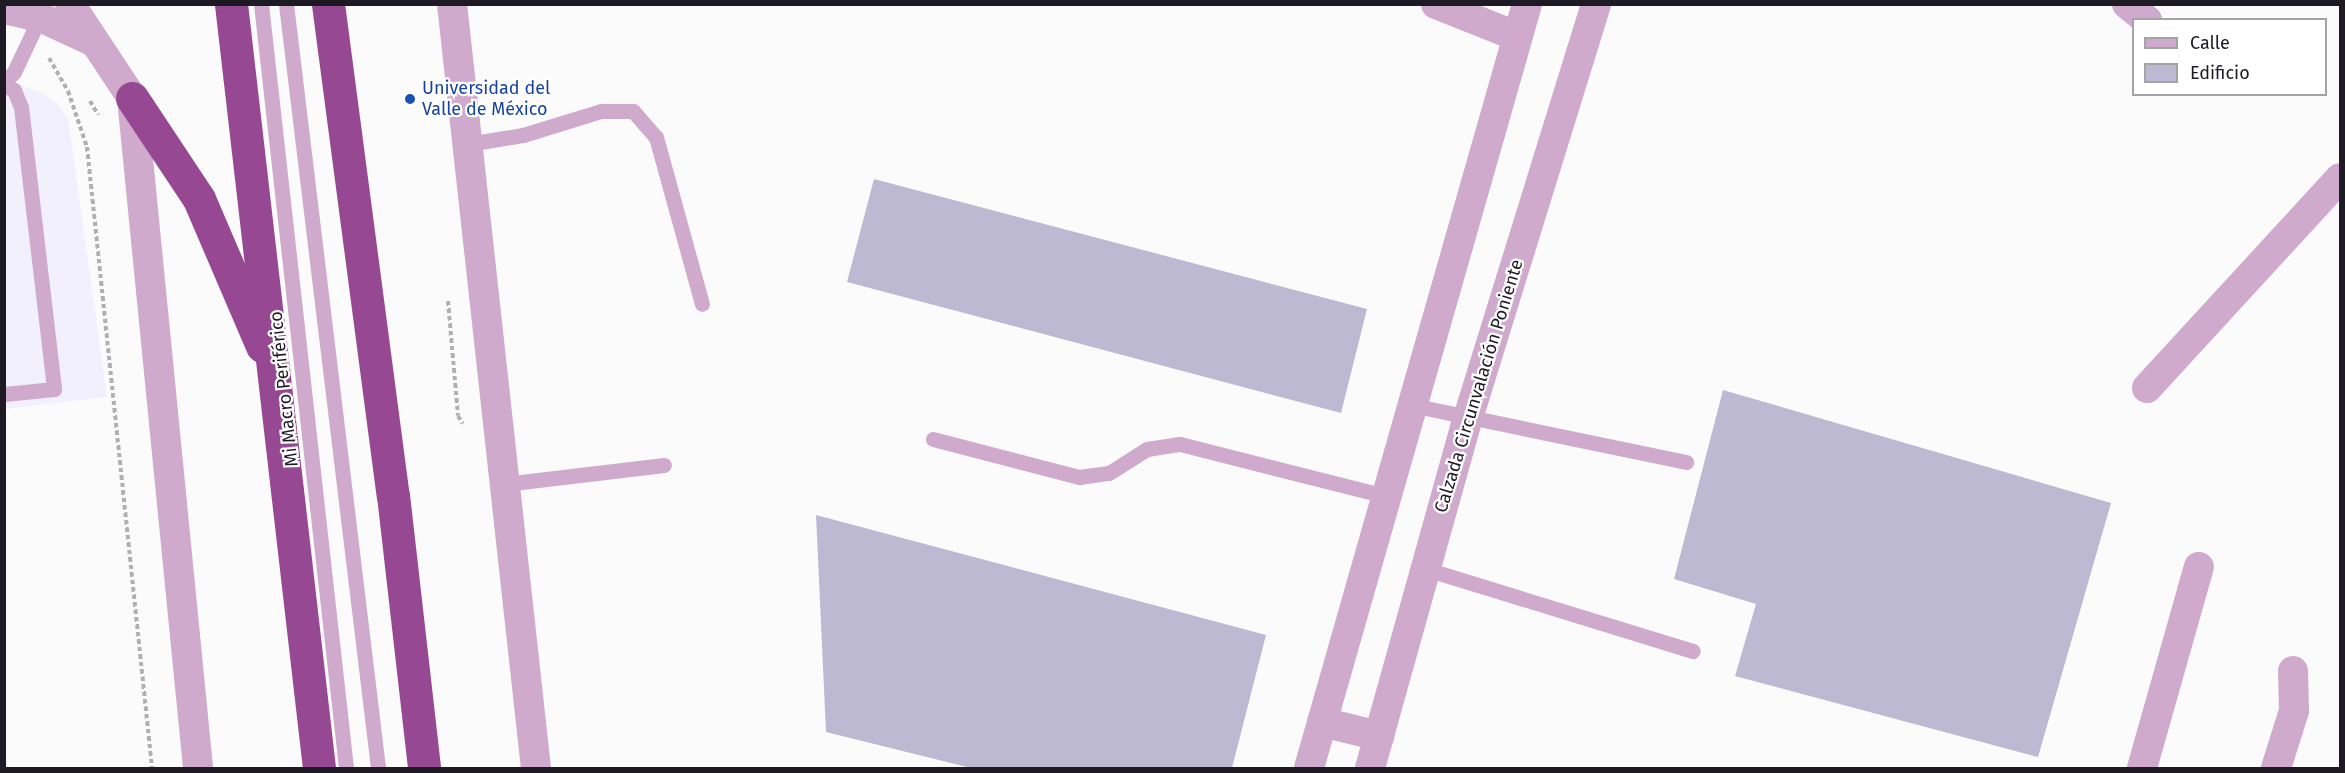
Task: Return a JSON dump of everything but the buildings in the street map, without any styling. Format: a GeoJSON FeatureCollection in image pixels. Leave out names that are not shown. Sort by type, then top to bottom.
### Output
{"type":"FeatureCollection","features":[{"type":"Feature","properties":{"kind":"highway"},"geometry":{"type":"LineString","coordinates":[[231,4],[276,378],[316,761]]}},
{"type":"Feature","properties":{"kind":"highway"},"geometry":{"type":"LineString","coordinates":[[328,4],[393,495],[424,768]]}},
{"type":"Feature","properties":{"kind":"highway"},"geometry":{"type":"LineString","coordinates":[[132,98],[199,200],[276,378]]}},
{"type":"Feature","properties":{"kind":"street"},"geometry":{"type":"LineString","coordinates":[[70,4],[132,98],[198,768]]}},
{"type":"Feature","properties":{"kind":"street"},"geometry":{"type":"LineString","coordinates":[[452,4],[536,768]]}},
{"type":"Feature","properties":{"kind":"street"},"geometry":{"type":"LineString","coordinates":[[1436,4],[1516,36]]}},
{"type":"Feature","properties":{"kind":"street"},"geometry":{"type":"LineString","coordinates":[[1309,768],[1527,4]]}},
{"type":"Feature","properties":{"kind":"street","name":"Calzada Circunvalación Poniente"},"geometry":{"type":"LineString","coordinates":[[1370,768],[1468,418],[1596,4]]}},
{"type":"Feature","properties":{"kind":"street"},"geometry":{"type":"LineString","coordinates":[[2127,4],[2144,18]]}},
{"type":"Feature","properties":{"kind":"street"},"geometry":{"type":"LineString","coordinates":[[4,9],[36,25],[94,42]]}},
{"type":"Feature","properties":{"kind":"street"},"geometry":{"type":"LineString","coordinates":[[2147,388],[2340,178]]}},
{"type":"Feature","properties":{"kind":"street"},"geometry":{"type":"LineString","coordinates":[[2142,768],[2199,567]]}},
{"type":"Feature","properties":{"kind":"street"},"geometry":{"type":"LineString","coordinates":[[2276,768],[2295,711],[2293,671]]}},
{"type":"Feature","properties":{"kind":"street"},"geometry":{"type":"LineString","coordinates":[[1322,722],[1379,736]]}},
{"type":"Feature","properties":{"kind":"lane","name":"Mi Macro Periférico"},"geometry":{"type":"LineString","coordinates":[[261,4],[346,768]]}},
{"type":"Feature","properties":{"kind":"lane"},"geometry":{"type":"LineString","coordinates":[[286,4],[378,768]]}},
{"type":"Feature","properties":{"kind":"lane"},"geometry":{"type":"LineString","coordinates":[[4,394],[54,389],[21,107],[14,90],[4,84],[14,72],[36,25]]}},
{"type":"Feature","properties":{"kind":"lane"},"geometry":{"type":"LineString","coordinates":[[468,144],[523,135],[601,111],[633,111],[656,137],[702,304]]}},
{"type":"Feature","properties":{"kind":"lane"},"geometry":{"type":"LineString","coordinates":[[1412,405],[1686,462]]}},
{"type":"Feature","properties":{"kind":"lane"},"geometry":{"type":"LineString","coordinates":[[933,439],[1079,477],[1109,473],[1147,449],[1180,444],[1386,496]]}},
{"type":"Feature","properties":{"kind":"lane"},"geometry":{"type":"LineString","coordinates":[[504,484],[664,465]]}},
{"type":"Feature","properties":{"kind":"lane"},"geometry":{"type":"LineString","coordinates":[[1426,569],[1693,651]]}},
{"type":"Feature","properties":{"kind":"path"},"geometry":{"type":"LineString","coordinates":[[36,25],[68,91],[87,147],[113,369],[135,630],[152,768]]}},
{"type":"Feature","properties":{"kind":"shaded area"},"geometry":{"type":"Polygon","coordinates":[[[4,79],[42,93],[58,104],[68,118],[107,397],[5,409],[4,79]]]}},
{"type":"Feature","properties":{"kind":"place","name":"Universidad del Valle de México"},"geometry":{"type":"Point","coordinates":[410,99]}}]}
